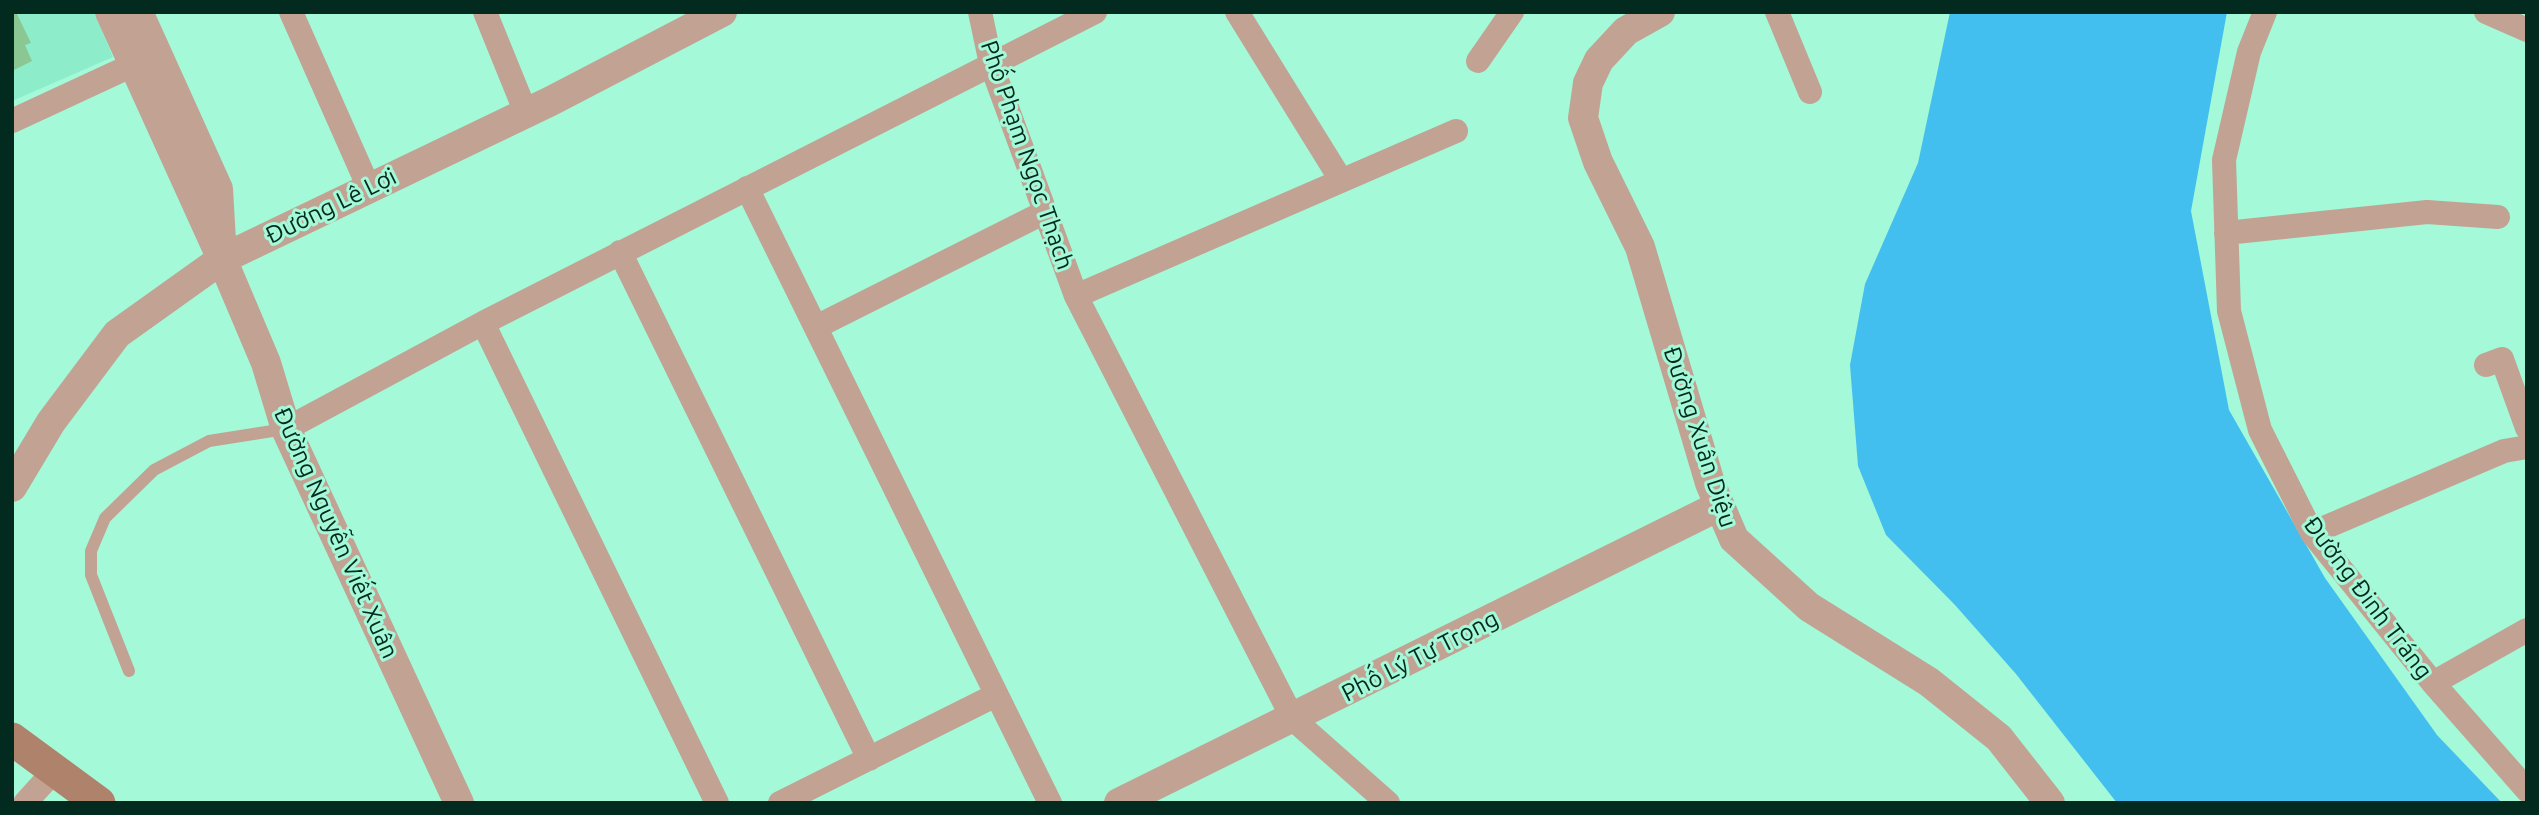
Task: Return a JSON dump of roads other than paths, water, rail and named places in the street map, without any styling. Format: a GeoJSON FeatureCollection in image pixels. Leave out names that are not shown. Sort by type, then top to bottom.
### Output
{"type":"FeatureCollection","features":[{"type":"Feature","properties":{"kind":"main road"},"geometry":{"type":"LineString","coordinates":[[12,739],[99,803]]}},
{"type":"Feature","properties":{"kind":"street","name":"Đường Nguyễn Viết Xuân"},"geometry":{"type":"LineString","coordinates":[[110,12],[145,59]]}},
{"type":"Feature","properties":{"kind":"street","name":"Đường Nguyễn Viết Xuân"},"geometry":{"type":"LineString","coordinates":[[138,12],[145,59],[222,259],[266,363],[286,429],[459,803]]}},
{"type":"Feature","properties":{"kind":"street"},"geometry":{"type":"LineString","coordinates":[[291,12],[369,188]]}},
{"type":"Feature","properties":{"kind":"street"},"geometry":{"type":"LineString","coordinates":[[485,12],[526,113]]}},
{"type":"Feature","properties":{"kind":"street","name":"Đường Lê Lợi"},"geometry":{"type":"LineString","coordinates":[[12,487],[51,422],[117,334],[222,259],[526,113],[722,12]]}},
{"type":"Feature","properties":{"kind":"street","name":"Phố Phạm Ngọc Thạch"},"geometry":{"type":"LineString","coordinates":[[980,12],[991,64],[1076,296],[1293,719]]}},
{"type":"Feature","properties":{"kind":"street"},"geometry":{"type":"LineString","coordinates":[[286,429],[482,323],[1095,12]]}},
{"type":"Feature","properties":{"kind":"street"},"geometry":{"type":"LineString","coordinates":[[1237,12],[1341,180]]}},
{"type":"Feature","properties":{"kind":"street"},"geometry":{"type":"LineString","coordinates":[[1478,61],[1513,12]]}},
{"type":"Feature","properties":{"kind":"street","name":"Đường Xuân Diệu"},"geometry":{"type":"LineString","coordinates":[[1660,12],[1626,31],[1606,51],[1588,83],[1583,118],[1598,162],[1640,247],[1719,506],[1734,539],[1809,607],[1930,682],[1999,738],[2050,803]]}},
{"type":"Feature","properties":{"kind":"street"},"geometry":{"type":"LineString","coordinates":[[1777,12],[1810,92]]}},
{"type":"Feature","properties":{"kind":"street","name":"Đường Đinh Tráng"},"geometry":{"type":"LineString","coordinates":[[2265,12],[2249,52],[2224,160],[2229,311],[2260,430],[2312,533],[2433,683],[2527,790]]}},
{"type":"Feature","properties":{"kind":"street"},"geometry":{"type":"LineString","coordinates":[[2486,12],[2527,30]]}},
{"type":"Feature","properties":{"kind":"street"},"geometry":{"type":"LineString","coordinates":[[12,121],[145,59]]}},
{"type":"Feature","properties":{"kind":"street"},"geometry":{"type":"LineString","coordinates":[[1076,296],[1456,131]]}},
{"type":"Feature","properties":{"kind":"street"},"geometry":{"type":"LineString","coordinates":[[747,188],[1050,803]]}},
{"type":"Feature","properties":{"kind":"street"},"geometry":{"type":"LineString","coordinates":[[816,327],[1045,212]]}},
{"type":"Feature","properties":{"kind":"street"},"geometry":{"type":"LineString","coordinates":[[2226,233],[2427,212],[2498,217]]}},
{"type":"Feature","properties":{"kind":"street"},"geometry":{"type":"LineString","coordinates":[[620,252],[869,758]]}},
{"type":"Feature","properties":{"kind":"street"},"geometry":{"type":"LineString","coordinates":[[482,323],[717,803]]}},
{"type":"Feature","properties":{"kind":"street"},"geometry":{"type":"LineString","coordinates":[[2486,365],[2502,359],[2527,428]]}},
{"type":"Feature","properties":{"kind":"street"},"geometry":{"type":"LineString","coordinates":[[2312,533],[2504,451],[2527,447]]}},
{"type":"Feature","properties":{"kind":"street","name":"Phố Lý Tự Trọng"},"geometry":{"type":"LineString","coordinates":[[1119,803],[1719,506]]}},
{"type":"Feature","properties":{"kind":"street"},"geometry":{"type":"LineString","coordinates":[[2433,683],[2527,630]]}},
{"type":"Feature","properties":{"kind":"street"},"geometry":{"type":"LineString","coordinates":[[780,803],[996,695]]}},
{"type":"Feature","properties":{"kind":"street"},"geometry":{"type":"LineString","coordinates":[[1293,719],[1388,803]]}},
{"type":"Feature","properties":{"kind":"street"},"geometry":{"type":"LineString","coordinates":[[25,803],[55,770]]}},
{"type":"Feature","properties":{"kind":"lane"},"geometry":{"type":"LineString","coordinates":[[129,671],[91,575],[91,551],[105,518],[155,470],[209,441],[286,429]]}},
{"type":"Feature","properties":{"kind":"water"},"geometry":{"type":"Polygon","coordinates":[[[1950,12],[2227,12],[2191,211],[2229,410],[2325,578],[2437,735],[2502,803],[2117,803],[2016,674],[1955,605],[1886,535],[1858,466],[1850,365],[1865,284],[1918,163],[1950,12]]]}}]}
